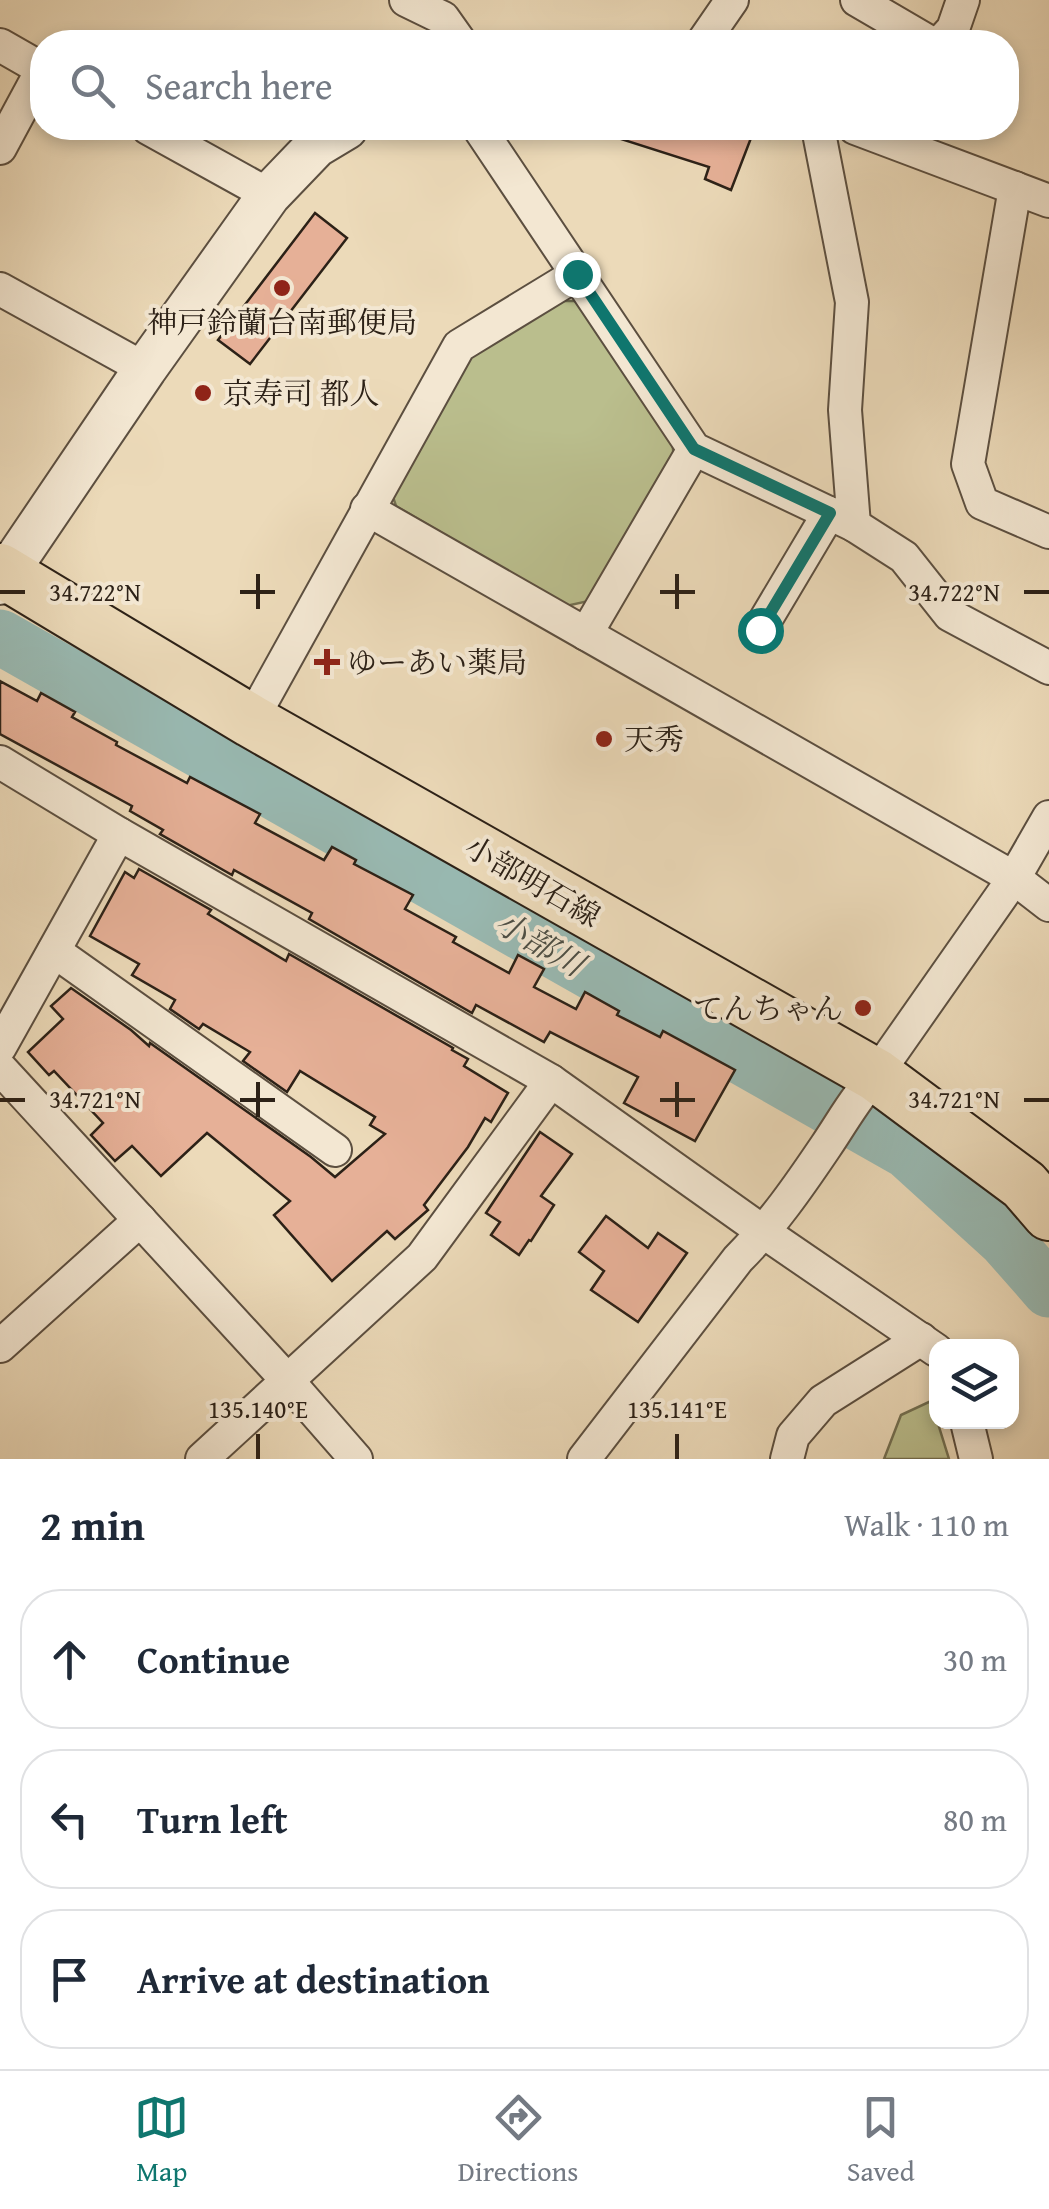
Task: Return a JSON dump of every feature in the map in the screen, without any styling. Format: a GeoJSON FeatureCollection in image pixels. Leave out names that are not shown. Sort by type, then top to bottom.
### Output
{"type":"FeatureCollection","features":[{"type":"Feature","properties":{"kind":"main road","name":"小部明石線"},"geometry":{"type":"LineString","coordinates":[[2,575],[865,1086],[1024,1185],[1049,1214]]}},
{"type":"Feature","properties":{"kind":"street"},"geometry":{"type":"LineString","coordinates":[[406,0],[443,18],[452,30]]}},
{"type":"Feature","properties":{"kind":"street"},"geometry":{"type":"LineString","coordinates":[[712,30],[732,0]]}},
{"type":"Feature","properties":{"kind":"street"},"geometry":{"type":"LineString","coordinates":[[857,0],[908,30]]}},
{"type":"Feature","properties":{"kind":"street"},"geometry":{"type":"LineString","coordinates":[[952,30],[963,0]]}},
{"type":"Feature","properties":{"kind":"street"},"geometry":{"type":"LineString","coordinates":[[0,46],[30,63]]}},
{"type":"Feature","properties":{"kind":"street"},"geometry":{"type":"LineString","coordinates":[[0,148],[30,92]]}},
{"type":"Feature","properties":{"kind":"street"},"geometry":{"type":"LineString","coordinates":[[170,140],[269,195]]}},
{"type":"Feature","properties":{"kind":"street"},"geometry":{"type":"LineString","coordinates":[[2,575],[269,195],[326,140]]}},
{"type":"Feature","properties":{"kind":"street"},"geometry":{"type":"LineString","coordinates":[[488,140],[694,449],[842,519],[904,557],[950,615],[1049,668]]}},
{"type":"Feature","properties":{"kind":"street"},"geometry":{"type":"LineString","coordinates":[[760,630],[842,519],[852,302],[820,140]]}},
{"type":"Feature","properties":{"kind":"street"},"geometry":{"type":"LineString","coordinates":[[886,140],[1049,201]]}},
{"type":"Feature","properties":{"kind":"street"},"geometry":{"type":"LineString","coordinates":[[1015,188],[968,464],[982,503],[1049,532]]}},
{"type":"Feature","properties":{"kind":"street"},"geometry":{"type":"LineString","coordinates":[[251,721],[459,346],[577,274]]}},
{"type":"Feature","properties":{"kind":"street"},"geometry":{"type":"LineString","coordinates":[[0,289],[145,369]]}},
{"type":"Feature","properties":{"kind":"street"},"geometry":{"type":"LineString","coordinates":[[586,634],[694,449]]}},
{"type":"Feature","properties":{"kind":"street"},"geometry":{"type":"LineString","coordinates":[[367,509],[1014,878],[1049,905]]}},
{"type":"Feature","properties":{"kind":"street"},"geometry":{"type":"LineString","coordinates":[[0,762],[551,1081],[929,1344],[823,1401],[792,1436],[787,1459]]}},
{"type":"Feature","properties":{"kind":"street"},"geometry":{"type":"LineString","coordinates":[[584,1459],[738,1258],[765,1233],[1014,878],[1049,817]]}},
{"type":"Feature","properties":{"kind":"street"},"geometry":{"type":"LineString","coordinates":[[0,1048],[119,834]]}},
{"type":"Feature","properties":{"kind":"street"},"geometry":{"type":"LineString","coordinates":[[54,951],[335,1150]]}},
{"type":"Feature","properties":{"kind":"street"},"geometry":{"type":"LineString","coordinates":[[0,1068],[356,1459]]}},
{"type":"Feature","properties":{"kind":"street"},"geometry":{"type":"LineString","coordinates":[[202,1459],[422,1257],[551,1081]]}},
{"type":"Feature","properties":{"kind":"street"},"geometry":{"type":"LineString","coordinates":[[0,1346],[140,1220]]}},
{"type":"Feature","properties":{"kind":"street"},"geometry":{"type":"LineString","coordinates":[[969,1429],[976,1459]]}},
{"type":"Feature","properties":{"kind":"green space"},"geometry":{"type":"Polygon","coordinates":[[[557,301],[577,301],[672,438],[674,460],[598,599],[566,606],[396,506],[390,488],[475,348],[557,301]]]}},
{"type":"Feature","properties":{"kind":"green space"},"geometry":{"type":"Polygon","coordinates":[[[929,1402],[929,1429],[940,1429],[949,1459],[884,1459],[901,1415],[929,1402]]]}},
{"type":"Feature","properties":{"kind":"building"},"geometry":{"type":"Polygon","coordinates":[[[624,140],[750,140],[731,190],[705,179],[709,167],[624,140]]]}},
{"type":"Feature","properties":{"kind":"building"},"geometry":{"type":"Polygon","coordinates":[[[315,213],[347,238],[250,364],[218,340],[315,213]]]}},
{"type":"Feature","properties":{"kind":"building"},"geometry":{"type":"Polygon","coordinates":[[[0,681],[37,701],[41,693],[75,712],[72,717],[117,742],[116,745],[187,783],[190,777],[260,814],[255,823],[324,860],[332,847],[356,860],[354,864],[413,895],[405,909],[456,937],[453,942],[509,973],[518,955],[544,969],[534,987],[576,1009],[585,992],[619,1011],[617,1015],[660,1037],[663,1031],[735,1070],[695,1141],[624,1103],[638,1077],[550,1032],[544,1042],[476,1005],[472,1013],[309,919],[312,913],[234,870],[232,875],[160,834],[163,830],[130,811],[132,806],[0,734],[0,681]]]}},
{"type":"Feature","properties":{"kind":"building"},"geometry":{"type":"Polygon","coordinates":[[[139,869],[211,910],[208,914],[286,961],[289,954],[453,1048],[468,1059],[464,1066],[508,1093],[491,1122],[485,1118],[424,1205],[428,1210],[395,1239],[387,1231],[332,1281],[274,1215],[290,1201],[207,1133],[161,1176],[132,1146],[115,1161],[91,1135],[103,1123],[54,1071],[49,1075],[28,1052],[63,1019],[51,1006],[71,988],[335,1177],[385,1134],[370,1125],[375,1117],[300,1071],[287,1092],[243,1061],[250,1052],[203,1024],[199,1029],[170,1009],[175,1000],[132,975],[139,964],[90,936],[125,872],[134,878],[139,869]]]}},
{"type":"Feature","properties":{"kind":"building"},"geometry":{"type":"Polygon","coordinates":[[[540,1132],[572,1154],[541,1196],[554,1205],[519,1255],[491,1235],[500,1222],[486,1213],[540,1132]]]}},
{"type":"Feature","properties":{"kind":"building"},"geometry":{"type":"Polygon","coordinates":[[[606,1216],[648,1248],[658,1233],[687,1253],[638,1322],[591,1290],[604,1271],[579,1252],[606,1216]]]}},
{"type":"Feature","properties":{"kind":"waterway","name":"小部川"},"geometry":{"type":"LineString","coordinates":[[0,637],[907,1151],[1006,1241],[1049,1290]]}},
{"type":"Feature","properties":{"kind":"place","name":"神戸鈴蘭台南郵便局"},"geometry":{"type":"Point","coordinates":[282,288]}},
{"type":"Feature","properties":{"kind":"place","name":"京寿司 都人"},"geometry":{"type":"Point","coordinates":[203,393]}},
{"type":"Feature","properties":{"kind":"place","name":"ゆーあい薬局"},"geometry":{"type":"Point","coordinates":[327,662]}},
{"type":"Feature","properties":{"kind":"place","name":"天秀"},"geometry":{"type":"Point","coordinates":[604,739]}},
{"type":"Feature","properties":{"kind":"place","name":"てんちゃん"},"geometry":{"type":"Point","coordinates":[863,1008]}},
{"type":"Feature","properties":{"kind":"route"},"geometry":{"type":"LineString","coordinates":[[577,274],[694,449],[830,513],[760,630]]}}]}
